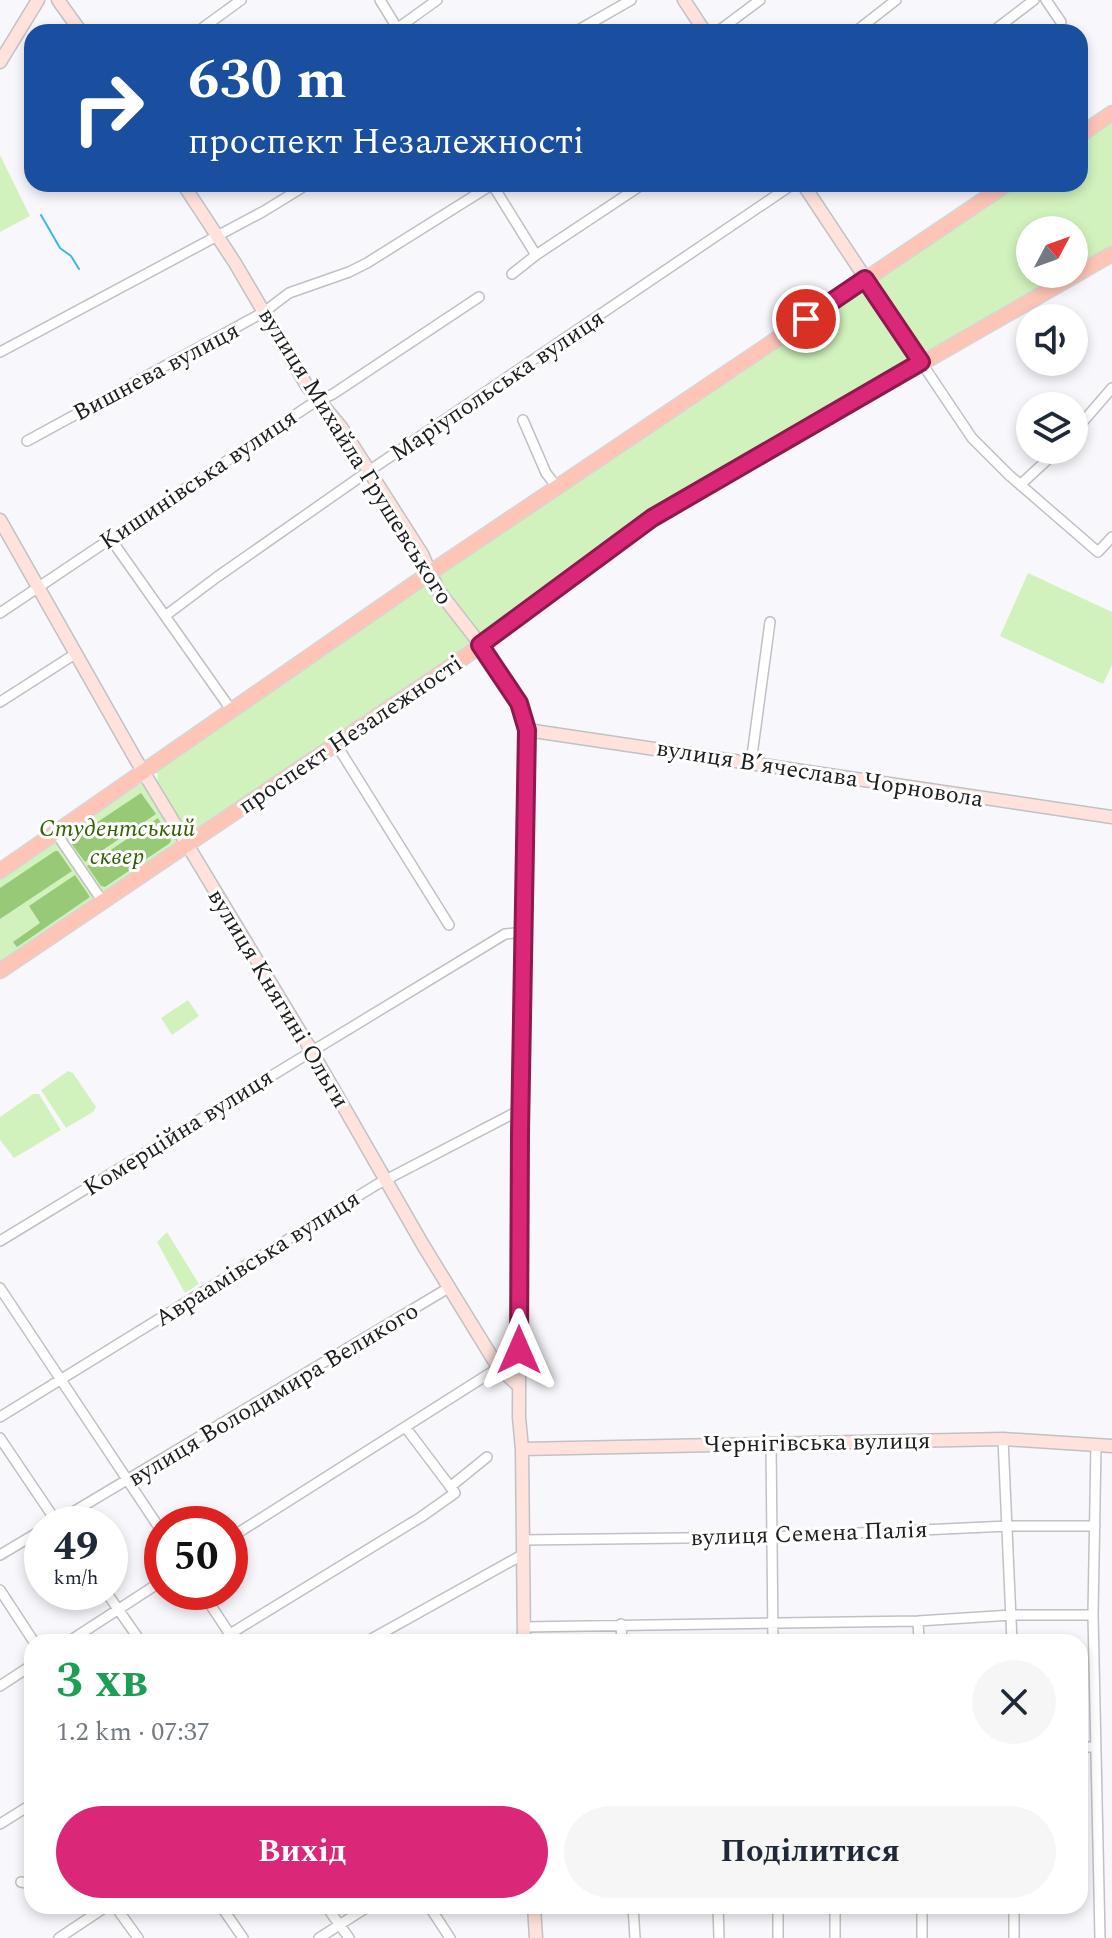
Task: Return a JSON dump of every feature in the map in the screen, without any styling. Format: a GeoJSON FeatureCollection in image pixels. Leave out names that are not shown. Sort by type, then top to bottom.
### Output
{"type":"FeatureCollection","features":[{"type":"Feature","properties":{"kind":"main road"},"geometry":{"type":"LineString","coordinates":[[1088,130],[1112,113]]}},
{"type":"Feature","properties":{"kind":"main road"},"geometry":{"type":"LineString","coordinates":[[0,871],[431,572],[995,192]]}},
{"type":"Feature","properties":{"kind":"main road","name":"проспект Незалежності"},"geometry":{"type":"LineString","coordinates":[[0,971],[480,645],[660,513],[1112,254]]}},
{"type":"Feature","properties":{"kind":"street"},"geometry":{"type":"LineString","coordinates":[[0,62],[38,0]]}},
{"type":"Feature","properties":{"kind":"street"},"geometry":{"type":"LineString","coordinates":[[58,0],[75,24]]}},
{"type":"Feature","properties":{"kind":"street"},"geometry":{"type":"LineString","coordinates":[[208,24],[241,0]]}},
{"type":"Feature","properties":{"kind":"street"},"geometry":{"type":"LineString","coordinates":[[380,0],[395,24]]}},
{"type":"Feature","properties":{"kind":"street"},"geometry":{"type":"LineString","coordinates":[[407,24],[437,0]]}},
{"type":"Feature","properties":{"kind":"street"},"geometry":{"type":"LineString","coordinates":[[589,24],[631,0]]}},
{"type":"Feature","properties":{"kind":"street"},"geometry":{"type":"LineString","coordinates":[[684,0],[700,24]]}},
{"type":"Feature","properties":{"kind":"street"},"geometry":{"type":"LineString","coordinates":[[728,24],[760,0]]}},
{"type":"Feature","properties":{"kind":"street"},"geometry":{"type":"LineString","coordinates":[[865,24],[896,0]]}},
{"type":"Feature","properties":{"kind":"street"},"geometry":{"type":"LineString","coordinates":[[1002,24],[1034,0]]}},
{"type":"Feature","properties":{"kind":"street"},"geometry":{"type":"LineString","coordinates":[[1046,0],[1061,22]]}},
{"type":"Feature","properties":{"kind":"street","name":"вулиця Михайла Грушевського"},"geometry":{"type":"LineString","coordinates":[[188,192],[318,401],[334,417],[369,471],[431,572],[438,590],[515,697]]}},
{"type":"Feature","properties":{"kind":"street"},"geometry":{"type":"LineString","coordinates":[[0,352],[294,192]]}},
{"type":"Feature","properties":{"kind":"street","name":"Вишнева вулиця"},"geometry":{"type":"LineString","coordinates":[[27,441],[264,312],[289,293],[367,263],[479,192]]}},
{"type":"Feature","properties":{"kind":"street"},"geometry":{"type":"LineString","coordinates":[[497,192],[536,255]]}},
{"type":"Feature","properties":{"kind":"street"},"geometry":{"type":"LineString","coordinates":[[512,274],[631,192]]}},
{"type":"Feature","properties":{"kind":"street","name":"Маріупольська вулиця"},"geometry":{"type":"LineString","coordinates":[[165,616],[369,471],[781,192]]}},
{"type":"Feature","properties":{"kind":"street"},"geometry":{"type":"LineString","coordinates":[[808,192],[966,431],[1020,485],[1098,552],[1112,537]]}},
{"type":"Feature","properties":{"kind":"street","name":"Кишинівська вулиця"},"geometry":{"type":"LineString","coordinates":[[0,613],[479,297]]}},
{"type":"Feature","properties":{"kind":"street"},"geometry":{"type":"LineString","coordinates":[[1088,416],[1112,388]]}},
{"type":"Feature","properties":{"kind":"street"},"geometry":{"type":"LineString","coordinates":[[523,420],[546,473],[557,487]]}},
{"type":"Feature","properties":{"kind":"street"},"geometry":{"type":"LineString","coordinates":[[1020,485],[1043,464]]}},
{"type":"Feature","properties":{"kind":"street","name":"вулиця Княгині Ольги"},"geometry":{"type":"LineString","coordinates":[[0,520],[75,654],[385,1180],[498,1367],[519,1386]]}},
{"type":"Feature","properties":{"kind":"street"},"geometry":{"type":"LineString","coordinates":[[110,538],[232,711]]}},
{"type":"Feature","properties":{"kind":"street"},"geometry":{"type":"LineString","coordinates":[[751,763],[770,622]]}},
{"type":"Feature","properties":{"kind":"street"},"geometry":{"type":"LineString","coordinates":[[0,702],[75,654]]}},
{"type":"Feature","properties":{"kind":"street"},"geometry":{"type":"LineString","coordinates":[[515,697],[527,730],[520,1110],[521,1634]]}},
{"type":"Feature","properties":{"kind":"street"},"geometry":{"type":"LineString","coordinates":[[515,697],[537,721],[561,735]]}},
{"type":"Feature","properties":{"kind":"street","name":"вулиця Вʼячеслава Чорновола"},"geometry":{"type":"LineString","coordinates":[[527,730],[1112,817]]}},
{"type":"Feature","properties":{"kind":"street"},"geometry":{"type":"LineString","coordinates":[[527,767],[536,744],[547,737],[561,735]]}},
{"type":"Feature","properties":{"kind":"street"},"geometry":{"type":"LineString","coordinates":[[336,744],[449,925]]}},
{"type":"Feature","properties":{"kind":"street"},"geometry":{"type":"LineString","coordinates":[[56,833],[103,902]]}},
{"type":"Feature","properties":{"kind":"street","name":"Комерційна вулиця"},"geometry":{"type":"LineString","coordinates":[[0,1241],[505,934],[523,932]]}},
{"type":"Feature","properties":{"kind":"street","name":"Авраамівська вулиця"},"geometry":{"type":"LineString","coordinates":[[0,1417],[385,1180],[520,1110]]}},
{"type":"Feature","properties":{"kind":"street","name":"вулиця Володимира Великого"},"geometry":{"type":"LineString","coordinates":[[84,1506],[450,1287]]}},
{"type":"Feature","properties":{"kind":"street"},"geometry":{"type":"LineString","coordinates":[[0,1288],[145,1506]]}},
{"type":"Feature","properties":{"kind":"street"},"geometry":{"type":"LineString","coordinates":[[248,1527],[509,1361],[519,1350]]}},
{"type":"Feature","properties":{"kind":"street"},"geometry":{"type":"LineString","coordinates":[[498,1367],[515,1399],[519,1417]]}},
{"type":"Feature","properties":{"kind":"street"},"geometry":{"type":"LineString","coordinates":[[238,1634],[455,1493],[406,1428]]}},
{"type":"Feature","properties":{"kind":"street"},"geometry":{"type":"LineString","coordinates":[[0,1438],[45,1506]]}},
{"type":"Feature","properties":{"kind":"street"},"geometry":{"type":"LineString","coordinates":[[1003,1439],[1012,1634]]}},
{"type":"Feature","properties":{"kind":"street","name":"Чернігівська вулиця"},"geometry":{"type":"LineString","coordinates":[[522,1449],[1003,1439],[1112,1446]]}},
{"type":"Feature","properties":{"kind":"street"},"geometry":{"type":"LineString","coordinates":[[771,1443],[773,1634]]}},
{"type":"Feature","properties":{"kind":"street"},"geometry":{"type":"LineString","coordinates":[[1096,1445],[1093,1615],[1100,1938]]}},
{"type":"Feature","properties":{"kind":"street"},"geometry":{"type":"LineString","coordinates":[[450,1487],[487,1457]]}},
{"type":"Feature","properties":{"kind":"street","name":"вулиця Семена Палія"},"geometry":{"type":"LineString","coordinates":[[522,1540],[772,1537],[1008,1526],[1095,1526]]}},
{"type":"Feature","properties":{"kind":"street"},"geometry":{"type":"LineString","coordinates":[[0,1555],[24,1541]]}},
{"type":"Feature","properties":{"kind":"street"},"geometry":{"type":"LineString","coordinates":[[380,1634],[522,1555]]}},
{"type":"Feature","properties":{"kind":"street"},"geometry":{"type":"LineString","coordinates":[[0,1590],[29,1634]]}},
{"type":"Feature","properties":{"kind":"street"},"geometry":{"type":"LineString","coordinates":[[80,1634],[116,1610]]}},
{"type":"Feature","properties":{"kind":"street"},"geometry":{"type":"LineString","coordinates":[[119,1610],[135,1634]]}},
{"type":"Feature","properties":{"kind":"street"},"geometry":{"type":"LineString","coordinates":[[214,1610],[229,1634]]}},
{"type":"Feature","properties":{"kind":"street"},"geometry":{"type":"LineString","coordinates":[[544,1634],[621,1624],[918,1621],[1012,1615],[1093,1615]]}},
{"type":"Feature","properties":{"kind":"street"},"geometry":{"type":"LineString","coordinates":[[918,1621],[919,1634]]}},
{"type":"Feature","properties":{"kind":"street"},"geometry":{"type":"LineString","coordinates":[[621,1624],[622,1634]]}},
{"type":"Feature","properties":{"kind":"street"},"geometry":{"type":"LineString","coordinates":[[0,1686],[24,1670]]}},
{"type":"Feature","properties":{"kind":"street"},"geometry":{"type":"LineString","coordinates":[[1088,1747],[1096,1747]]}},
{"type":"Feature","properties":{"kind":"street"},"geometry":{"type":"LineString","coordinates":[[0,1824],[24,1809]]}},
{"type":"Feature","properties":{"kind":"street"},"geometry":{"type":"LineString","coordinates":[[59,1938],[95,1914]]}},
{"type":"Feature","properties":{"kind":"street"},"geometry":{"type":"LineString","coordinates":[[121,1914],[138,1938]]}},
{"type":"Feature","properties":{"kind":"street"},"geometry":{"type":"LineString","coordinates":[[226,1914],[243,1938]]}},
{"type":"Feature","properties":{"kind":"street"},"geometry":{"type":"LineString","coordinates":[[332,1914],[349,1938]]}},
{"type":"Feature","properties":{"kind":"street"},"geometry":{"type":"LineString","coordinates":[[319,1938],[357,1914]]}},
{"type":"Feature","properties":{"kind":"street"},"geometry":{"type":"LineString","coordinates":[[434,1914],[450,1938]]}},
{"type":"Feature","properties":{"kind":"street"},"geometry":{"type":"LineString","coordinates":[[534,1914],[536,1938]]}},
{"type":"Feature","properties":{"kind":"street"},"geometry":{"type":"LineString","coordinates":[[634,1914],[635,1938]]}},
{"type":"Feature","properties":{"kind":"street"},"geometry":{"type":"LineString","coordinates":[[718,1914],[719,1938]]}},
{"type":"Feature","properties":{"kind":"street"},"geometry":{"type":"LineString","coordinates":[[778,1914],[778,1938]]}},
{"type":"Feature","properties":{"kind":"street"},"geometry":{"type":"LineString","coordinates":[[835,1914],[835,1938]]}},
{"type":"Feature","properties":{"kind":"street"},"geometry":{"type":"LineString","coordinates":[[922,1914],[922,1938]]}},
{"type":"Feature","properties":{"kind":"street"},"geometry":{"type":"LineString","coordinates":[[1014,1914],[1014,1938]]}},
{"type":"Feature","properties":{"kind":"green space"},"geometry":{"type":"Polygon","coordinates":[[[1112,117],[1112,249],[1088,262],[1088,216],[1016,216],[1016,288],[1043,288],[930,351],[918,348],[877,278],[1001,192],[1088,192],[1088,134],[1112,117]]]}},
{"type":"Feature","properties":{"kind":"green space"},"geometry":{"type":"Polygon","coordinates":[[[0,155],[30,216],[0,232],[0,155]]]}},
{"type":"Feature","properties":{"kind":"green space"},"geometry":{"type":"Polygon","coordinates":[[[865,286],[910,355],[907,364],[680,494],[484,635],[480,635],[438,583],[439,575],[865,286]]]}},
{"type":"Feature","properties":{"kind":"green space"},"geometry":{"type":"Polygon","coordinates":[[[1028,573],[1112,612],[1112,665],[1103,684],[1000,636],[1028,573]]]}},
{"type":"Feature","properties":{"kind":"green space"},"geometry":{"type":"Polygon","coordinates":[[[422,585],[432,590],[469,640],[468,646],[188,836],[158,786],[157,771],[422,585]]]}},
{"type":"Feature","properties":{"kind":"green space","name":"Студентський сквер"},"geometry":{"type":"Polygon","coordinates":[[[142,783],[179,842],[106,892],[100,890],[64,835],[142,783]]]}},
{"type":"Feature","properties":{"kind":"green space"},"geometry":{"type":"Polygon","coordinates":[[[141,793],[156,814],[85,862],[71,843],[72,839],[141,793]]]}},
{"type":"Feature","properties":{"kind":"green space"},"geometry":{"type":"Polygon","coordinates":[[[158,818],[170,843],[105,887],[101,886],[87,866],[158,818]]]}},
{"type":"Feature","properties":{"kind":"green space","name":"Студентський сквер"},"geometry":{"type":"Polygon","coordinates":[[[54,841],[58,842],[95,900],[0,962],[0,877],[54,841]]]}},
{"type":"Feature","properties":{"kind":"green space"},"geometry":{"type":"Polygon","coordinates":[[[55,851],[72,871],[0,919],[0,888],[55,851]]]}},
{"type":"Feature","properties":{"kind":"green space"},"geometry":{"type":"Polygon","coordinates":[[[75,875],[90,897],[17,947],[13,942],[40,923],[29,906],[75,875]]]}},
{"type":"Feature","properties":{"kind":"green space"},"geometry":{"type":"Polygon","coordinates":[[[188,1000],[199,1016],[172,1035],[161,1018],[188,1000]]]}},
{"type":"Feature","properties":{"kind":"green space"},"geometry":{"type":"Polygon","coordinates":[[[68,1071],[73,1073],[96,1107],[66,1128],[41,1090],[68,1071]]]}},
{"type":"Feature","properties":{"kind":"green space"},"geometry":{"type":"Polygon","coordinates":[[[33,1094],[39,1094],[61,1130],[14,1158],[0,1140],[0,1117],[33,1094]]]}},
{"type":"Feature","properties":{"kind":"green space"},"geometry":{"type":"Polygon","coordinates":[[[167,1232],[199,1284],[185,1293],[157,1242],[167,1232]]]}},
{"type":"Feature","properties":{"kind":"waterway"},"geometry":{"type":"LineString","coordinates":[[41,215],[60,248],[71,256],[79,269]]}},
{"type":"Feature","properties":{"kind":"route"},"geometry":{"type":"LineString","coordinates":[[519,1350],[527,730],[519,703],[480,645],[652,518],[921,362],[865,279],[806,319]]}}]}
